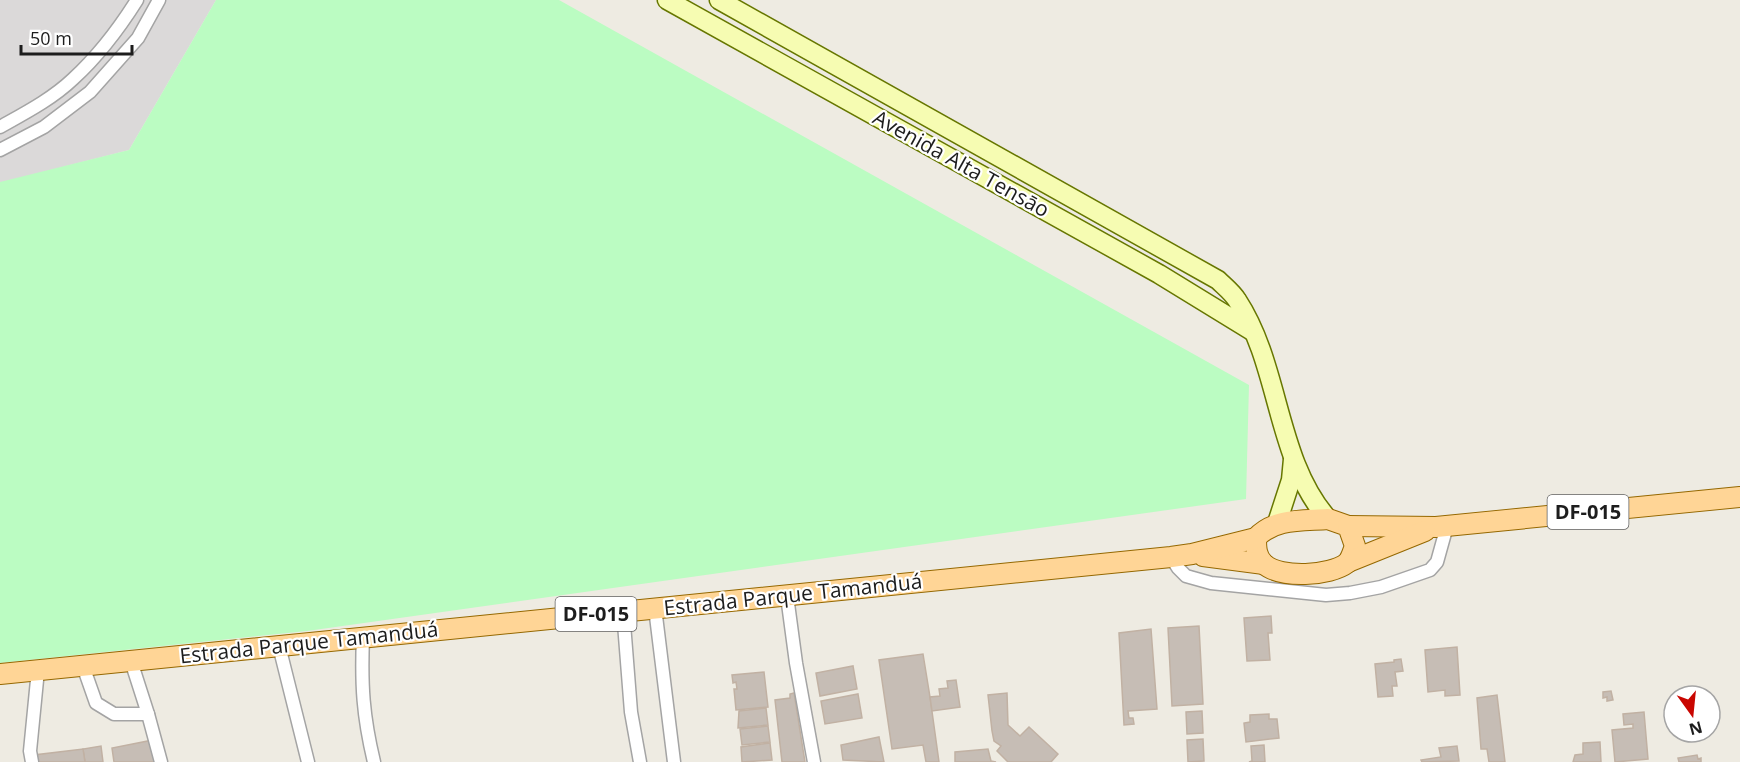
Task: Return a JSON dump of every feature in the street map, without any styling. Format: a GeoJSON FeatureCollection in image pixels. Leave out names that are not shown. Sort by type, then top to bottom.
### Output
{"type":"FeatureCollection","features":[{"type":"Feature","properties":{"kind":"main road","name":"DF-015"},"geometry":{"type":"LineString","coordinates":[[1256,538],[1264,529],[1277,523],[1328,519],[1348,526],[1442,526],[1739,499]]}},
{"type":"Feature","properties":{"kind":"main road"},"geometry":{"type":"LineString","coordinates":[[1348,526],[1355,546],[1348,562]]}},
{"type":"Feature","properties":{"kind":"main road","name":"DF-015"},"geometry":{"type":"LineString","coordinates":[[1264,564],[1282,572],[1307,574],[1333,570],[1348,562],[1442,526]]}},
{"type":"Feature","properties":{"kind":"main road"},"geometry":{"type":"LineString","coordinates":[[1256,538],[1256,552],[1264,564]]}},
{"type":"Feature","properties":{"kind":"main road","name":"Estrada Parque Tamanduá"},"geometry":{"type":"LineString","coordinates":[[0,674],[1192,555],[1256,538]]}},
{"type":"Feature","properties":{"kind":"main road","name":"Estrada Parque Tamanduá"},"geometry":{"type":"LineString","coordinates":[[1192,555],[1264,564]]}},
{"type":"Feature","properties":{"kind":"street"},"geometry":{"type":"LineString","coordinates":[[0,127],[34,109],[73,80],[123,23],[137,0]]}},
{"type":"Feature","properties":{"kind":"street"},"geometry":{"type":"LineString","coordinates":[[0,150],[44,128],[90,92],[138,38],[159,0]]}},
{"type":"Feature","properties":{"kind":"street","name":"Avenida Alta Tensāo"},"geometry":{"type":"LineString","coordinates":[[667,0],[1159,274],[1252,331]]}},
{"type":"Feature","properties":{"kind":"street","name":"Avenida Alta Tensāo"},"geometry":{"type":"LineString","coordinates":[[719,0],[1218,280],[1236,299],[1252,331],[1266,363],[1306,490],[1328,519]]}},
{"type":"Feature","properties":{"kind":"street","name":"Avenida Alta Tensāo"},"geometry":{"type":"LineString","coordinates":[[1277,523],[1291,480],[1294,457]]}},
{"type":"Feature","properties":{"kind":"street"},"geometry":{"type":"LineString","coordinates":[[1171,557],[1186,576],[1210,583],[1326,595],[1382,587],[1430,570],[1437,562],[1442,526]]}},
{"type":"Feature","properties":{"kind":"street"},"geometry":{"type":"LineString","coordinates":[[787,596],[796,663],[814,762]]}},
{"type":"Feature","properties":{"kind":"street"},"geometry":{"type":"LineString","coordinates":[[655,608],[674,762]]}},
{"type":"Feature","properties":{"kind":"street"},"geometry":{"type":"LineString","coordinates":[[623,611],[631,712],[640,762]]}},
{"type":"Feature","properties":{"kind":"street"},"geometry":{"type":"LineString","coordinates":[[363,638],[361,684],[364,722],[374,762]]}},
{"type":"Feature","properties":{"kind":"street"},"geometry":{"type":"LineString","coordinates":[[279,646],[308,762]]}},
{"type":"Feature","properties":{"kind":"street"},"geometry":{"type":"LineString","coordinates":[[131,660],[161,762]]}},
{"type":"Feature","properties":{"kind":"street"},"geometry":{"type":"LineString","coordinates":[[83,666],[96,703],[114,714],[148,714]]}},
{"type":"Feature","properties":{"kind":"street"},"geometry":{"type":"LineString","coordinates":[[32,762],[30,751],[38,670]]}},
{"type":"Feature","properties":{"kind":"shaded area"},"geometry":{"type":"Polygon","coordinates":[[[0,0],[216,0],[129,150],[0,183],[0,0]]]}},
{"type":"Feature","properties":{"kind":"green space"},"geometry":{"type":"Polygon","coordinates":[[[216,0],[559,0],[1249,385],[1246,499],[307,631],[0,663],[0,182],[129,150],[216,0]]]}},
{"type":"Feature","properties":{"kind":"building"},"geometry":{"type":"Polygon","coordinates":[[[1271,616],[1272,633],[1268,633],[1270,660],[1247,661],[1244,618],[1271,616]]]}},
{"type":"Feature","properties":{"kind":"building"},"geometry":{"type":"Polygon","coordinates":[[[1199,626],[1203,704],[1172,706],[1168,628],[1199,626]]]}},
{"type":"Feature","properties":{"kind":"building"},"geometry":{"type":"Polygon","coordinates":[[[1151,629],[1157,709],[1128,711],[1129,718],[1133,718],[1134,724],[1124,725],[1119,633],[1151,629]]]}},
{"type":"Feature","properties":{"kind":"building"},"geometry":{"type":"Polygon","coordinates":[[[1457,647],[1460,695],[1445,696],[1445,690],[1428,692],[1425,650],[1457,647]]]}},
{"type":"Feature","properties":{"kind":"building"},"geometry":{"type":"Polygon","coordinates":[[[923,654],[939,762],[926,762],[923,745],[892,749],[879,660],[923,654]]]}},
{"type":"Feature","properties":{"kind":"building"},"geometry":{"type":"Polygon","coordinates":[[[1401,659],[1403,671],[1395,672],[1397,686],[1392,686],[1393,696],[1378,697],[1375,664],[1401,659]]]}},
{"type":"Feature","properties":{"kind":"building"},"geometry":{"type":"Polygon","coordinates":[[[853,666],[857,689],[820,696],[816,673],[853,666]]]}},
{"type":"Feature","properties":{"kind":"building"},"geometry":{"type":"Polygon","coordinates":[[[764,672],[768,707],[736,710],[734,689],[737,689],[732,675],[764,672]]]}},
{"type":"Feature","properties":{"kind":"building"},"geometry":{"type":"Polygon","coordinates":[[[956,680],[960,707],[932,711],[930,697],[940,696],[939,689],[948,688],[947,681],[956,680]]]}},
{"type":"Feature","properties":{"kind":"building"},"geometry":{"type":"Polygon","coordinates":[[[1611,691],[1613,700],[1607,701],[1607,697],[1603,698],[1603,692],[1611,691]]]}},
{"type":"Feature","properties":{"kind":"building"},"geometry":{"type":"Polygon","coordinates":[[[794,693],[805,762],[782,762],[775,700],[790,698],[790,694],[794,693]]]}},
{"type":"Feature","properties":{"kind":"building"},"geometry":{"type":"Polygon","coordinates":[[[1007,693],[1008,725],[1020,736],[1029,727],[1058,754],[1051,762],[1008,762],[997,751],[1001,746],[994,741],[988,695],[1007,693]]]}},
{"type":"Feature","properties":{"kind":"building"},"geometry":{"type":"Polygon","coordinates":[[[858,694],[862,718],[825,724],[821,701],[858,694]]]}},
{"type":"Feature","properties":{"kind":"building"},"geometry":{"type":"Polygon","coordinates":[[[1497,695],[1505,762],[1489,762],[1487,749],[1481,749],[1477,698],[1497,695]]]}},
{"type":"Feature","properties":{"kind":"building"},"geometry":{"type":"Polygon","coordinates":[[[766,708],[768,725],[738,728],[739,711],[766,708]]]}},
{"type":"Feature","properties":{"kind":"building"},"geometry":{"type":"Polygon","coordinates":[[[1202,711],[1203,733],[1187,734],[1186,712],[1202,711]]]}},
{"type":"Feature","properties":{"kind":"building"},"geometry":{"type":"Polygon","coordinates":[[[1644,712],[1648,759],[1615,762],[1612,730],[1633,728],[1633,724],[1624,725],[1623,714],[1644,712]]]}},
{"type":"Feature","properties":{"kind":"building"},"geometry":{"type":"Polygon","coordinates":[[[1269,714],[1269,719],[1277,719],[1279,738],[1246,742],[1244,723],[1250,722],[1250,715],[1269,714]]]}},
{"type":"Feature","properties":{"kind":"building"},"geometry":{"type":"Polygon","coordinates":[[[768,726],[770,742],[742,745],[740,729],[768,726]]]}},
{"type":"Feature","properties":{"kind":"building"},"geometry":{"type":"Polygon","coordinates":[[[879,737],[884,762],[843,760],[841,745],[879,737]]]}},
{"type":"Feature","properties":{"kind":"building"},"geometry":{"type":"Polygon","coordinates":[[[1203,739],[1204,761],[1188,762],[1187,740],[1203,739]]]}},
{"type":"Feature","properties":{"kind":"building"},"geometry":{"type":"Polygon","coordinates":[[[153,740],[157,762],[114,762],[112,748],[153,740]]]}},
{"type":"Feature","properties":{"kind":"building"},"geometry":{"type":"Polygon","coordinates":[[[1600,742],[1601,762],[1573,762],[1575,755],[1583,754],[1583,743],[1600,742]]]}},
{"type":"Feature","properties":{"kind":"building"},"geometry":{"type":"Polygon","coordinates":[[[770,743],[772,760],[742,762],[741,747],[770,743]]]}},
{"type":"Feature","properties":{"kind":"building"},"geometry":{"type":"Polygon","coordinates":[[[1264,745],[1265,762],[1249,762],[1252,761],[1251,746],[1264,745]]]}},
{"type":"Feature","properties":{"kind":"building"},"geometry":{"type":"Polygon","coordinates":[[[101,746],[103,762],[85,762],[83,749],[101,746]]]}},
{"type":"Feature","properties":{"kind":"building"},"geometry":{"type":"Polygon","coordinates":[[[1457,746],[1459,761],[1422,762],[1421,760],[1441,757],[1439,748],[1457,746]]]}},
{"type":"Feature","properties":{"kind":"building"},"geometry":{"type":"Polygon","coordinates":[[[83,749],[85,762],[36,762],[34,755],[83,749]]]}},
{"type":"Feature","properties":{"kind":"building"},"geometry":{"type":"Polygon","coordinates":[[[988,749],[991,761],[996,762],[955,762],[955,752],[988,749]]]}},
{"type":"Feature","properties":{"kind":"building"},"geometry":{"type":"Polygon","coordinates":[[[1697,755],[1698,759],[1701,758],[1701,762],[1679,762],[1678,758],[1697,755]]]}}]}
